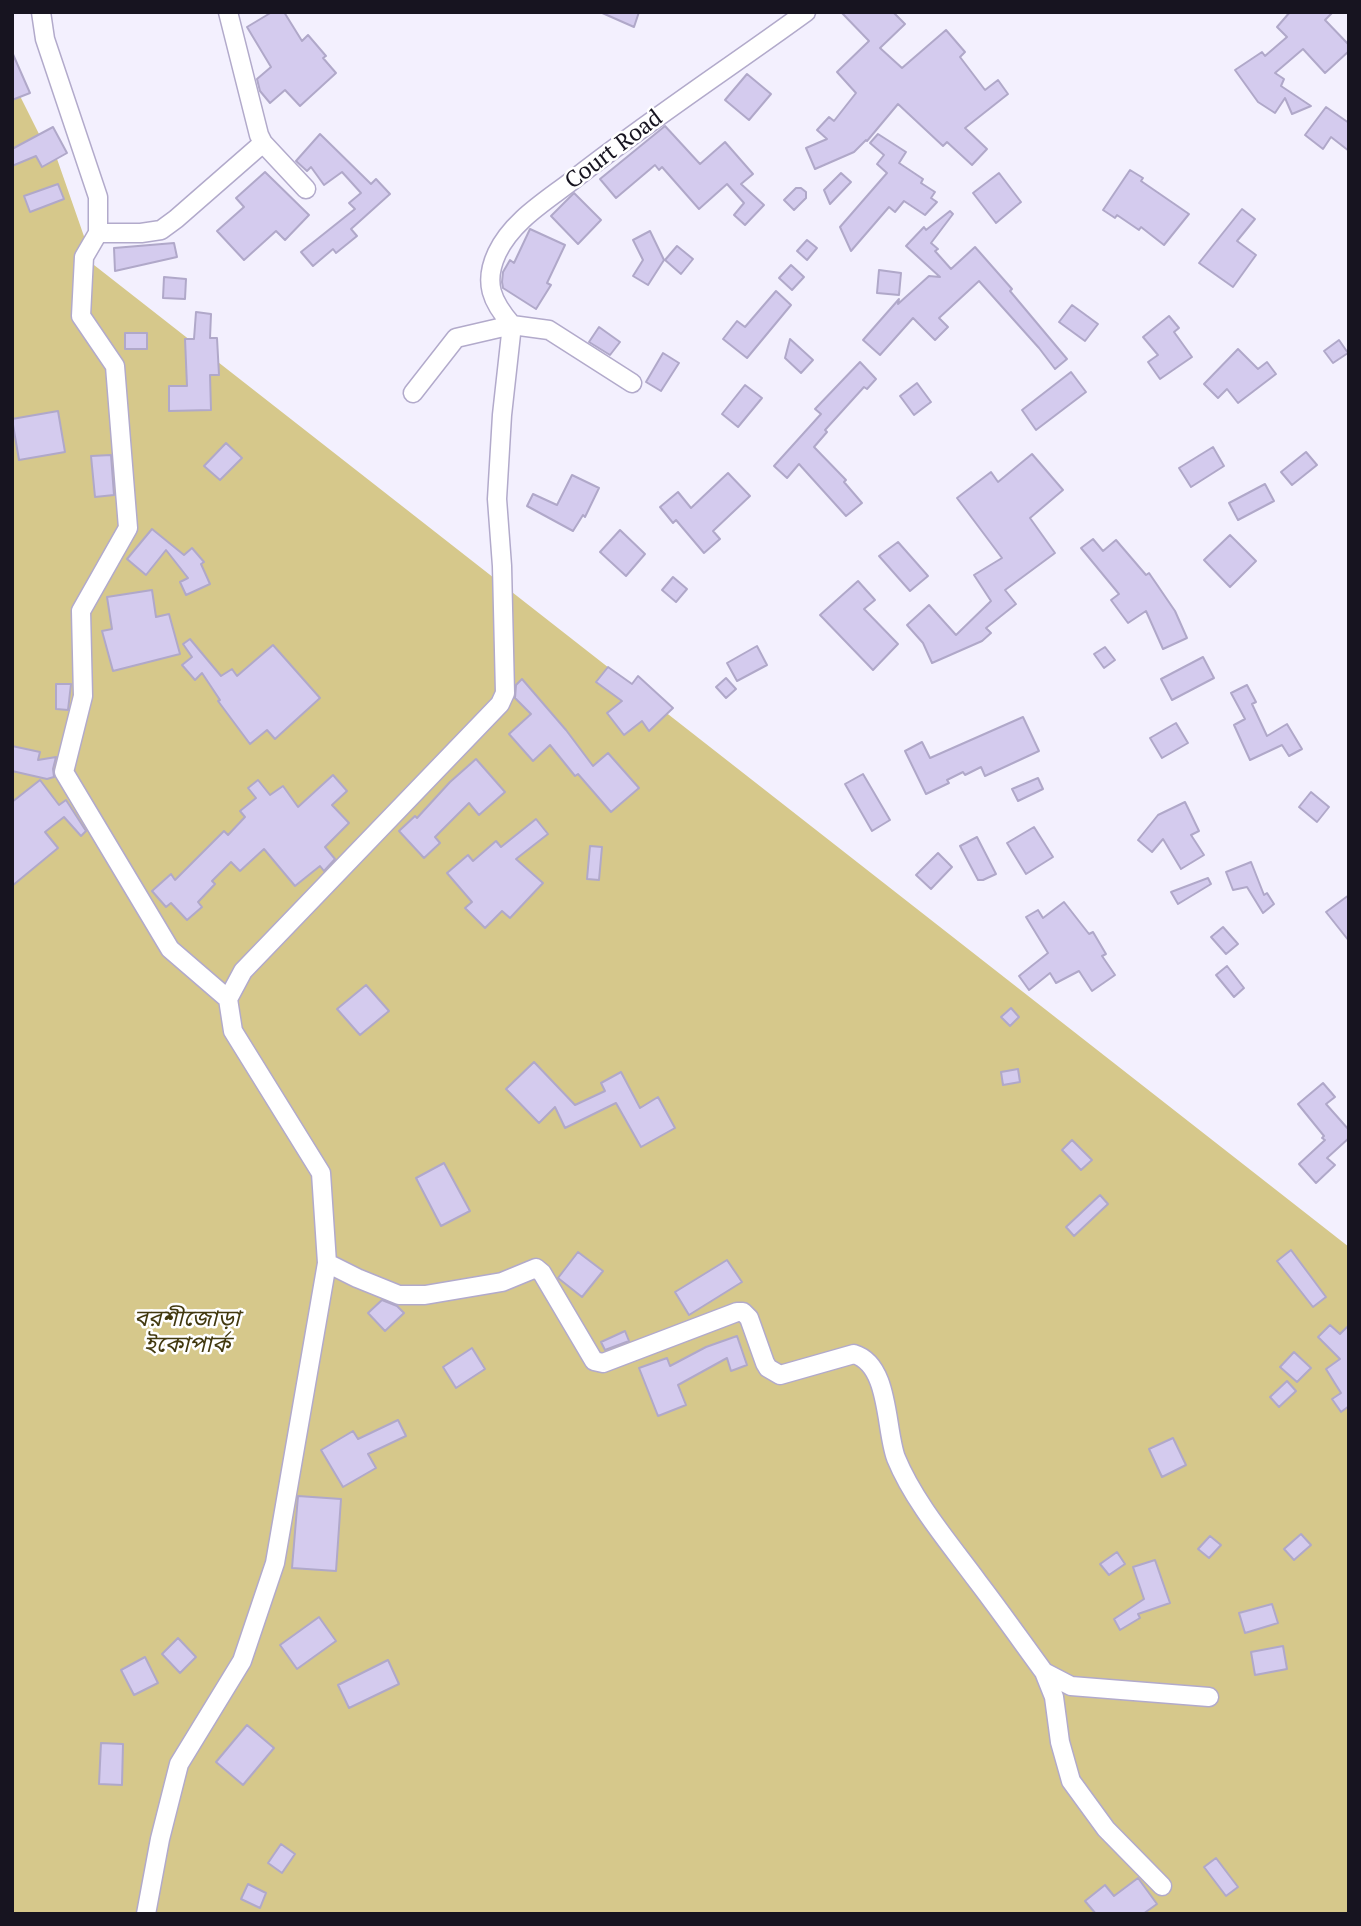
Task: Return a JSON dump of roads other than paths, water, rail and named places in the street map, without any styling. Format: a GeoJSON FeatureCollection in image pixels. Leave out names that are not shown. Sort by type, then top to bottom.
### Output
{"type":"FeatureCollection","features":[{"type":"Feature","properties":{"kind":"street"},"geometry":{"type":"LineString","coordinates":[[41,12],[45,39],[98,197],[98,233],[84,257],[81,316],[115,366],[128,528],[81,611],[83,696],[64,772],[170,949],[228,999]]}},
{"type":"Feature","properties":{"kind":"street"},"geometry":{"type":"LineString","coordinates":[[228,12],[262,143],[306,189]]}},
{"type":"Feature","properties":{"kind":"street","name":"Court Road"},"geometry":{"type":"LineString","coordinates":[[512,325],[495,305],[489,281],[496,255],[508,233],[620,144],[806,12]]}},
{"type":"Feature","properties":{"kind":"street"},"geometry":{"type":"LineString","coordinates":[[98,233],[161,230],[177,219],[262,143]]}},
{"type":"Feature","properties":{"kind":"street"},"geometry":{"type":"LineString","coordinates":[[146,1914],[160,1839],[179,1764],[242,1661],[275,1563],[327,1263],[321,1173],[233,1031],[228,999],[243,971],[500,704],[505,693],[502,566],[496,499],[512,325]]}},
{"type":"Feature","properties":{"kind":"street"},"geometry":{"type":"LineString","coordinates":[[413,393],[456,338],[512,325],[549,330],[632,383]]}},
{"type":"Feature","properties":{"kind":"street"},"geometry":{"type":"LineString","coordinates":[[327,1263],[399,1295],[425,1294],[502,1282],[537,1268],[594,1361],[603,1363],[737,1312],[743,1312],[749,1318],[765,1363],[780,1375],[853,1354],[862,1357],[873,1370],[884,1393],[897,1458],[910,1483],[936,1526],[1044,1672],[1054,1697],[1060,1742],[1071,1781],[1106,1829],[1162,1886]]}},
{"type":"Feature","properties":{"kind":"street"},"geometry":{"type":"LineString","coordinates":[[1044,1672],[1071,1686],[1209,1697]]}},
{"type":"Feature","properties":{"kind":"park label","name":"বরশীজোড়া ইকোপার্ক"},"geometry":{"type":"Point","coordinates":[187,1332]}}]}
